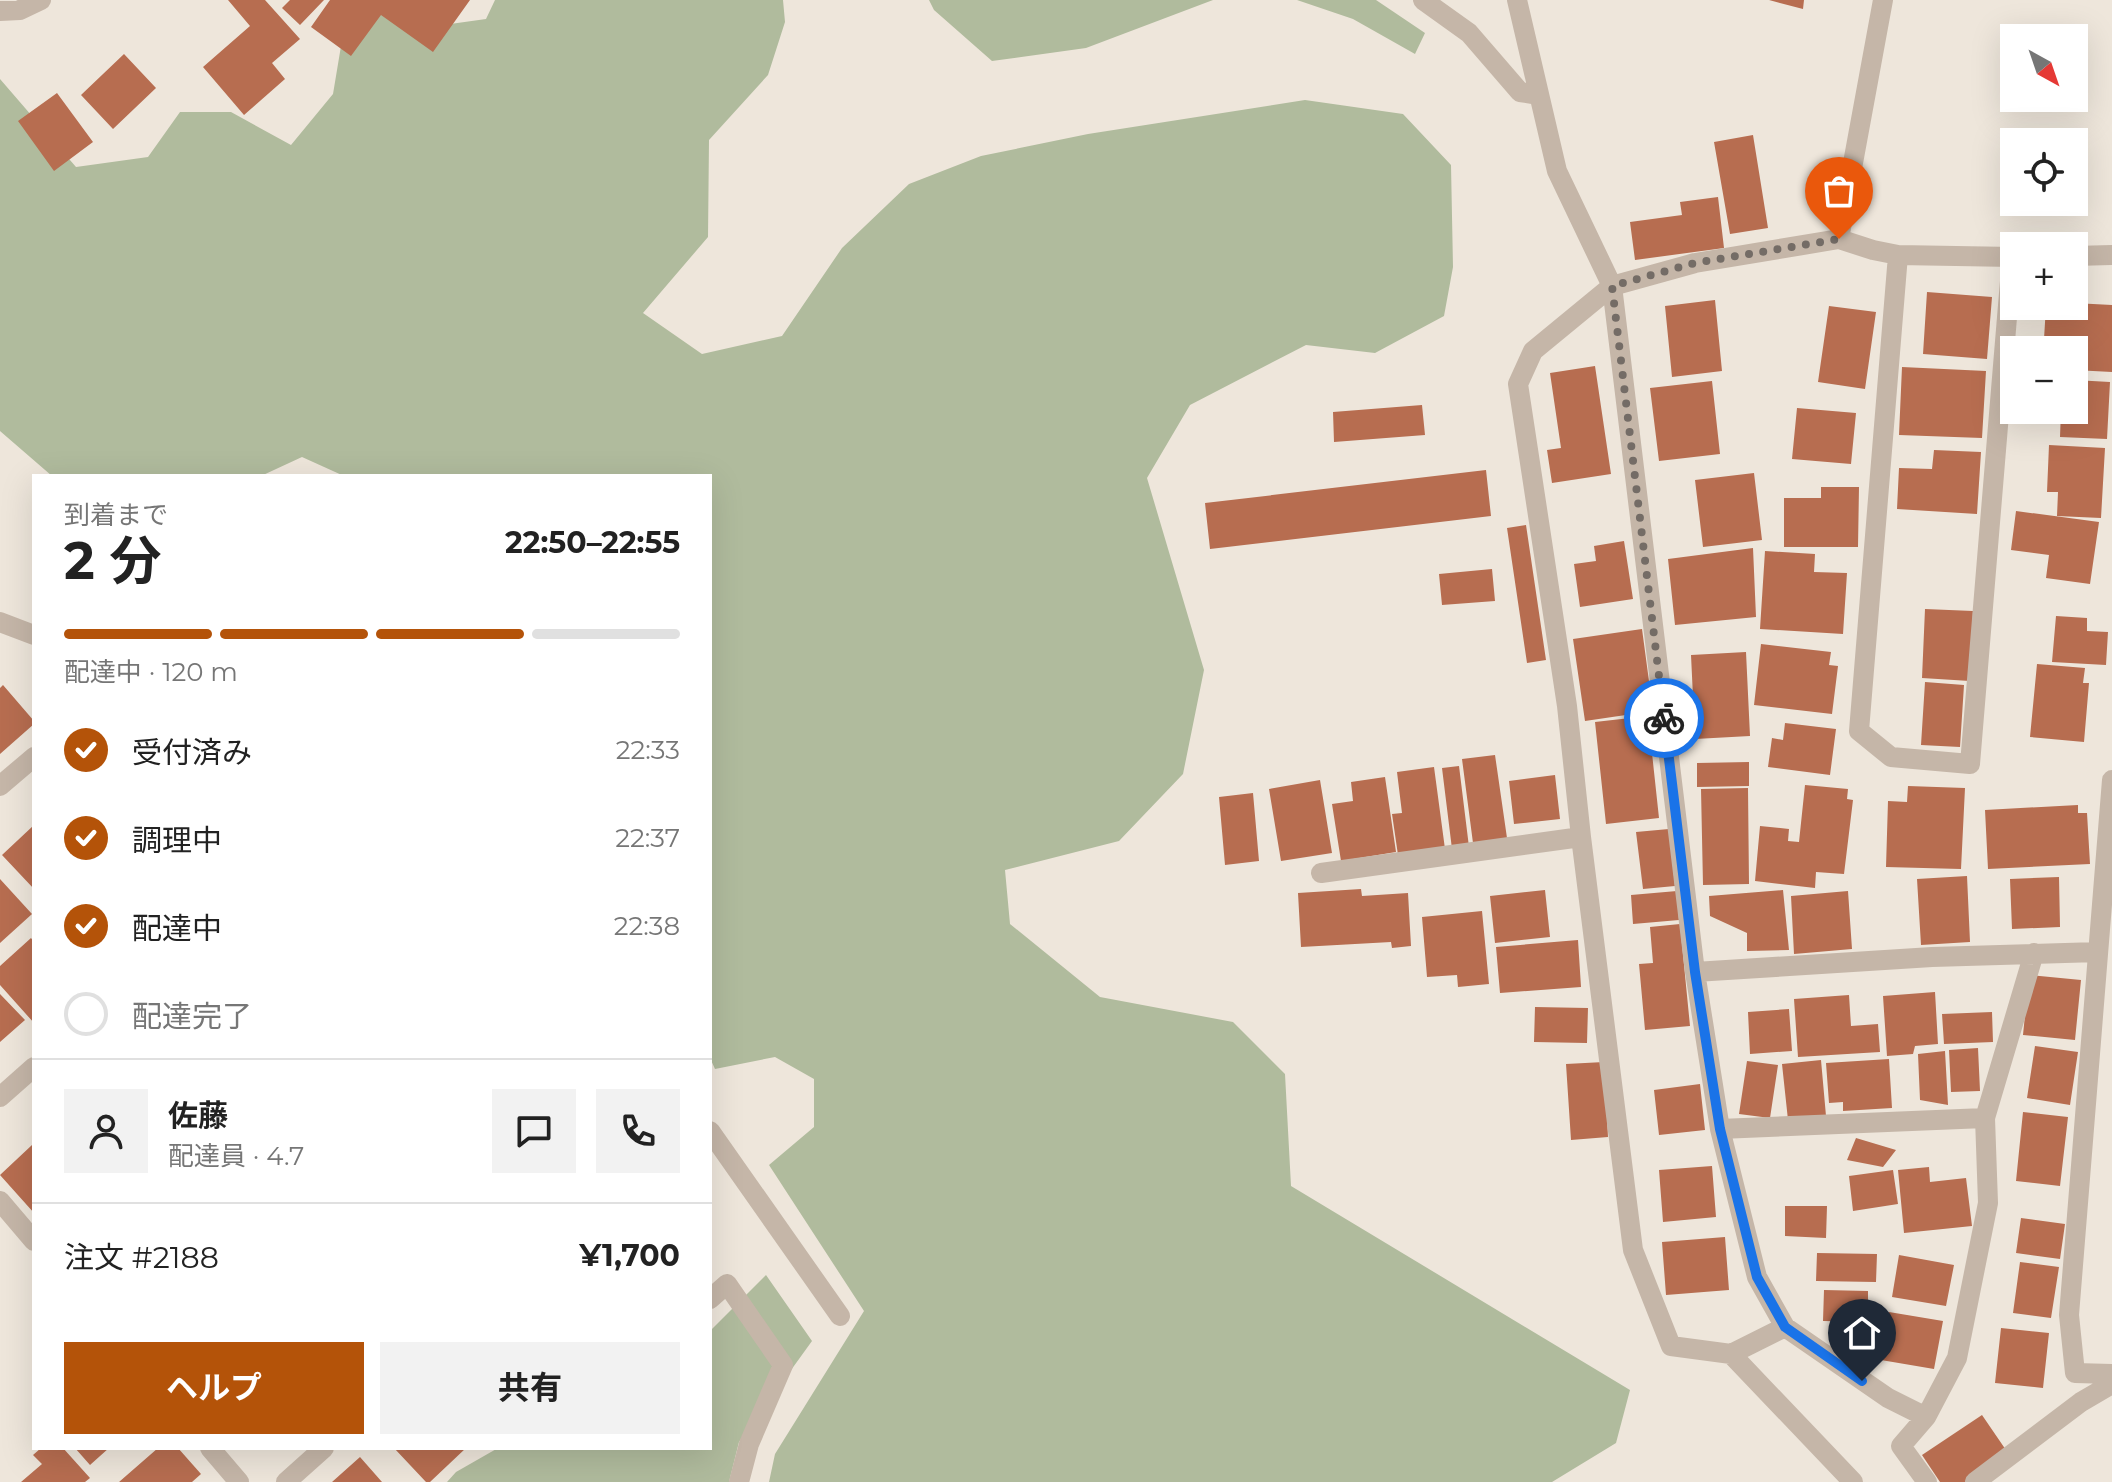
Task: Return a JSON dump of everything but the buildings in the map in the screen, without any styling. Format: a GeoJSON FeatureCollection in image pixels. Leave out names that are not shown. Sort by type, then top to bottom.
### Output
{"type":"FeatureCollection","features":[{"type":"Feature","properties":{"kind":"street"},"geometry":{"type":"LineString","coordinates":[[0,11],[20,10],[41,0]]}},
{"type":"Feature","properties":{"kind":"street"},"geometry":{"type":"LineString","coordinates":[[1423,0],[1469,33],[1520,92],[1539,95]]}},
{"type":"Feature","properties":{"kind":"street"},"geometry":{"type":"LineString","coordinates":[[1517,0],[1557,171],[1612,286],[1695,972],[1720,1129],[1757,1277],[1785,1327],[1888,1398],[1926,1417]]}},
{"type":"Feature","properties":{"kind":"street"},"geometry":{"type":"LineString","coordinates":[[1839,239],[1883,0]]}},
{"type":"Feature","properties":{"kind":"street"},"geometry":{"type":"LineString","coordinates":[[1785,1327],[1731,1354],[1671,1346],[1633,1250],[1567,706],[1518,384],[1533,351],[1612,286],[1695,263],[1839,239],[1898,255],[2000,257]]}},
{"type":"Feature","properties":{"kind":"street"},"geometry":{"type":"LineString","coordinates":[[1898,255],[1859,731],[1891,757],[1970,764],[2008,320]]}},
{"type":"Feature","properties":{"kind":"street"},"geometry":{"type":"LineString","coordinates":[[2088,256],[2112,255]]}},
{"type":"Feature","properties":{"kind":"street"},"geometry":{"type":"LineString","coordinates":[[0,622],[32,634]]}},
{"type":"Feature","properties":{"kind":"street"},"geometry":{"type":"LineString","coordinates":[[0,786],[32,759]]}},
{"type":"Feature","properties":{"kind":"street"},"geometry":{"type":"LineString","coordinates":[[2112,780],[2069,1315],[2075,1373],[2112,1374]]}},
{"type":"Feature","properties":{"kind":"street"},"geometry":{"type":"LineString","coordinates":[[1321,873],[1581,837]]}},
{"type":"Feature","properties":{"kind":"street"},"geometry":{"type":"LineString","coordinates":[[1695,972],[1932,957],[2098,952]]}},
{"type":"Feature","properties":{"kind":"street"},"geometry":{"type":"LineString","coordinates":[[1927,1482],[1901,1446],[1926,1417],[1957,1358],[1988,1203],[1985,1118],[2034,953]]}},
{"type":"Feature","properties":{"kind":"street"},"geometry":{"type":"LineString","coordinates":[[0,1097],[32,1069]]}},
{"type":"Feature","properties":{"kind":"street"},"geometry":{"type":"LineString","coordinates":[[1720,1129],[1985,1118]]}},
{"type":"Feature","properties":{"kind":"street"},"geometry":{"type":"LineString","coordinates":[[712,1134],[840,1316]]}},
{"type":"Feature","properties":{"kind":"street"},"geometry":{"type":"LineString","coordinates":[[0,1201],[32,1239]]}},
{"type":"Feature","properties":{"kind":"street"},"geometry":{"type":"LineString","coordinates":[[712,1297],[727,1284],[783,1365],[749,1444],[739,1482]]}},
{"type":"Feature","properties":{"kind":"street"},"geometry":{"type":"LineString","coordinates":[[1731,1354],[1853,1482]]}},
{"type":"Feature","properties":{"kind":"street"},"geometry":{"type":"LineString","coordinates":[[1975,1482],[2081,1402],[2112,1384]]}},
{"type":"Feature","properties":{"kind":"street"},"geometry":{"type":"LineString","coordinates":[[212,1450],[239,1482]]}},
{"type":"Feature","properties":{"kind":"street"},"geometry":{"type":"LineString","coordinates":[[286,1482],[322,1450]]}},
{"type":"Feature","properties":{"kind":"green space"},"geometry":{"type":"Polygon","coordinates":[[[379,0],[436,26],[486,19],[495,0],[783,0],[785,22],[768,75],[709,140],[708,237],[643,313],[702,354],[782,336],[842,248],[909,184],[981,156],[1088,134],[1305,100],[1403,114],[1451,165],[1453,267],[1444,316],[1375,353],[1306,345],[1190,405],[1147,478],[1204,670],[1183,774],[1119,841],[1005,870],[1010,924],[1100,997],[1233,1022],[1285,1074],[1291,1186],[1630,1390],[1616,1443],[1552,1482],[769,1482],[775,1454],[864,1311],[769,1165],[814,1127],[814,1079],[775,1057],[715,1069],[712,1062],[712,474],[340,474],[302,457],[265,474],[50,474],[0,431],[0,79],[76,167],[148,157],[180,112],[231,112],[291,145],[333,94],[344,28],[379,0]]]}},
{"type":"Feature","properties":{"kind":"green space"},"geometry":{"type":"Polygon","coordinates":[[[929,0],[1213,0],[1086,48],[992,61],[934,10],[929,0]]]}},
{"type":"Feature","properties":{"kind":"green space"},"geometry":{"type":"Polygon","coordinates":[[[1297,0],[1376,0],[1425,33],[1415,54],[1353,19],[1297,0]]]}},
{"type":"Feature","properties":{"kind":"green space"},"geometry":{"type":"Polygon","coordinates":[[[766,1275],[812,1341],[739,1442],[729,1482],[447,1482],[456,1472],[494,1450],[712,1450],[712,1329],[766,1275]]]}},
{"type":"Feature","properties":{"kind":"way so far"},"geometry":{"type":"LineString","coordinates":[[1664,718],[1612,286],[1695,263],[1839,239]]}},
{"type":"Feature","properties":{"kind":"route"},"geometry":{"type":"LineString","coordinates":[[1664,718],[1695,972],[1720,1129],[1757,1277],[1785,1327],[1862,1381]]}}]}
